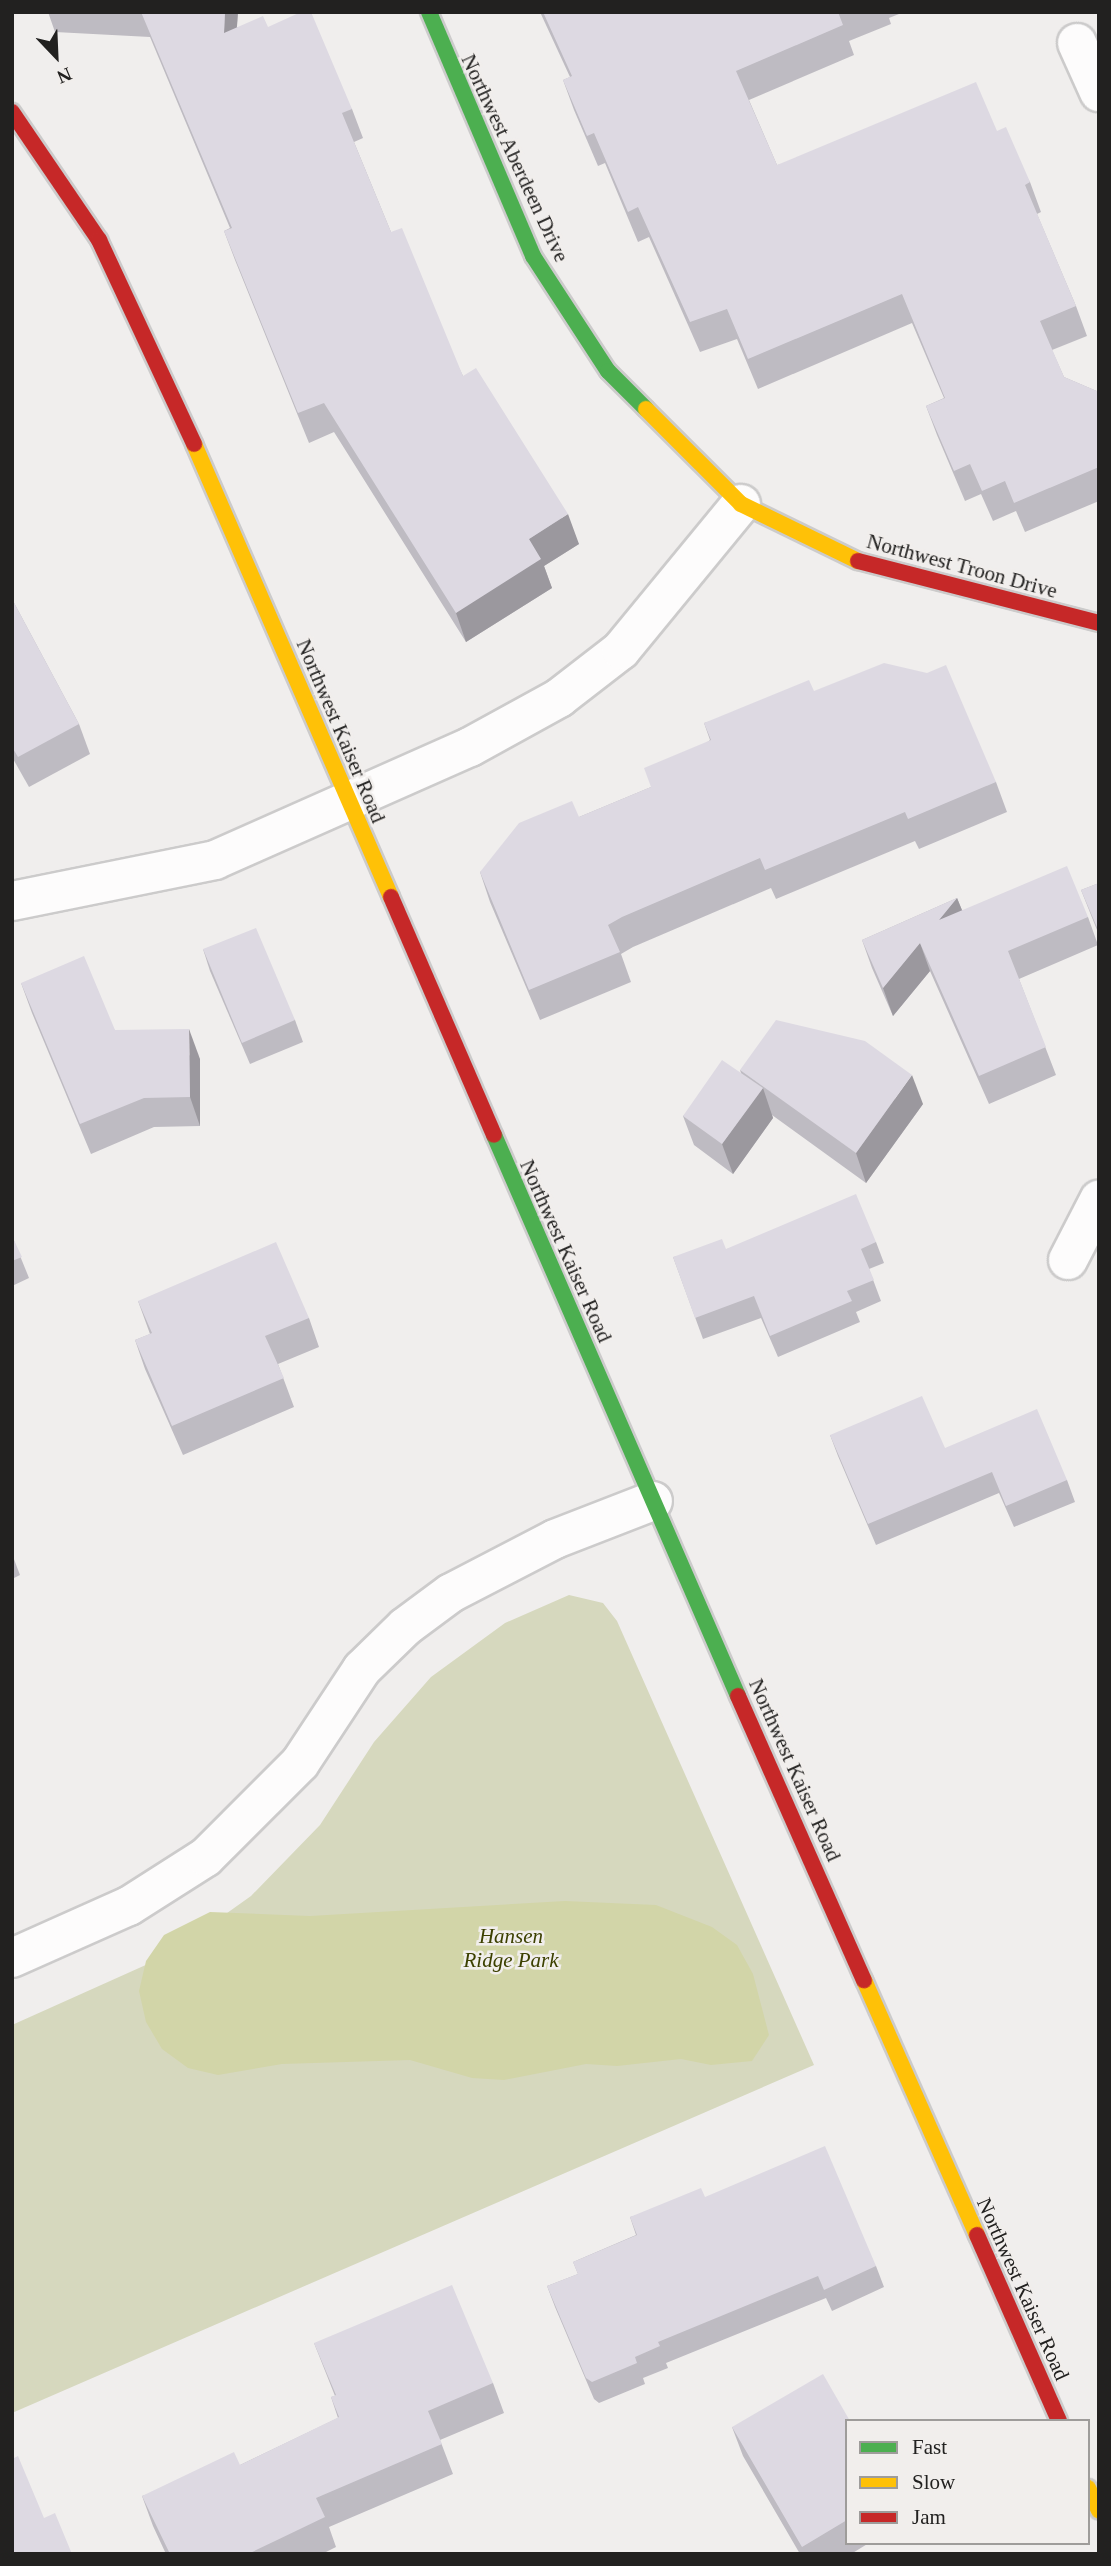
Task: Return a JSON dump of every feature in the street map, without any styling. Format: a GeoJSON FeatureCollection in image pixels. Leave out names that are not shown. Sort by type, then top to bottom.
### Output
{"type":"FeatureCollection","features":[{"type":"Feature","properties":{"kind":"main road","name":"Northwest Aberdeen Drive"},"geometry":{"type":"LineString","coordinates":[[429,12],[533,256],[608,370],[741,504]]}},
{"type":"Feature","properties":{"kind":"main road","name":"Northwest Kaiser Road"},"geometry":{"type":"LineString","coordinates":[[12,112],[99,240],[152,345],[347,801],[1058,2419]]}},
{"type":"Feature","properties":{"kind":"main road","name":"Northwest Troon Drive"},"geometry":{"type":"LineString","coordinates":[[741,504],[873,568],[1099,623]]}},
{"type":"Feature","properties":{"kind":"main road"},"geometry":{"type":"LineString","coordinates":[[1090,2492],[1099,2511]]}},
{"type":"Feature","properties":{"kind":"street"},"geometry":{"type":"LineString","coordinates":[[1077,43],[1099,92]]}},
{"type":"Feature","properties":{"kind":"street"},"geometry":{"type":"LineString","coordinates":[[12,901],[215,860],[470,747],[559,698],[621,650],[741,504]]}},
{"type":"Feature","properties":{"kind":"street"},"geometry":{"type":"LineString","coordinates":[[1068,1260],[1099,1200]]}},
{"type":"Feature","properties":{"kind":"street"},"geometry":{"type":"LineString","coordinates":[[12,1958],[129,1906],[206,1857],[300,1763],[362,1669],[405,1627],[451,1593],[533,1549],[653,1501]]}},
{"type":"Feature","properties":{"kind":"green space","name":"Hansen Ridge Park"},"geometry":{"type":"Polygon","coordinates":[[[569,1595],[603,1603],[617,1621],[814,2065],[12,2413],[12,2025],[168,1955],[251,1896],[320,1825],[374,1742],[431,1677],[505,1623],[569,1595]]]}},
{"type":"Feature","properties":{"kind":"green space"},"geometry":{"type":"Polygon","coordinates":[[[565,1901],[656,1905],[712,1927],[737,1945],[753,1974],[769,2035],[752,2061],[711,2065],[681,2059],[617,2066],[586,2064],[504,2080],[472,2078],[410,2060],[282,2064],[218,2075],[188,2068],[162,2049],[146,2022],[139,1991],[146,1961],[164,1935],[210,1912],[310,1916],[565,1901]]]}},
{"type":"Feature","properties":{"kind":"building"},"geometry":{"type":"Polygon","coordinates":[[[141,12],[225,12],[224,33],[263,16],[268,27],[301,12],[311,12],[352,109],[342,113],[391,232],[402,228],[463,376],[476,368],[568,514],[529,539],[541,559],[456,613],[324,403],[298,413],[224,231],[232,228],[141,12]]]}},
{"type":"Feature","properties":{"kind":"building"},"geometry":{"type":"Polygon","coordinates":[[[543,12],[838,12],[843,25],[736,71],[777,165],[976,82],[997,131],[1006,127],[1030,182],[1025,185],[1076,306],[1040,321],[1064,377],[1099,392],[1099,467],[1014,503],[1005,481],[982,491],[970,464],[954,471],[926,406],[945,398],[902,294],[748,359],[727,309],[690,322],[638,207],[628,212],[594,133],[587,136],[563,80],[572,76],[543,12]]]}},
{"type":"Feature","properties":{"kind":"building"},"geometry":{"type":"Polygon","coordinates":[[[12,599],[79,724],[18,757],[12,747],[12,599]]]}},
{"type":"Feature","properties":{"kind":"building"},"geometry":{"type":"Polygon","coordinates":[[[884,663],[927,673],[946,665],[996,782],[908,819],[905,812],[765,870],[760,858],[622,917],[608,925],[620,952],[529,990],[480,872],[519,823],[572,801],[579,817],[651,787],[644,768],[711,740],[704,723],[809,680],[814,691],[884,663]]]}},
{"type":"Feature","properties":{"kind":"building"},"geometry":{"type":"Polygon","coordinates":[[[1067,866],[1088,917],[1008,951],[1046,1047],[979,1076],[920,943],[883,988],[862,940],[957,898],[939,920],[1067,866]]]}},
{"type":"Feature","properties":{"kind":"building"},"geometry":{"type":"Polygon","coordinates":[[[1099,883],[1099,932],[1081,890],[1099,883]]]}},
{"type":"Feature","properties":{"kind":"building"},"geometry":{"type":"Polygon","coordinates":[[[256,928],[295,1020],[242,1043],[203,949],[256,928]]]}},
{"type":"Feature","properties":{"kind":"building"},"geometry":{"type":"Polygon","coordinates":[[[84,956],[115,1030],[189,1029],[190,1097],[144,1098],[80,1124],[21,983],[84,956]]]}},
{"type":"Feature","properties":{"kind":"building"},"geometry":{"type":"Polygon","coordinates":[[[776,1020],[865,1041],[912,1075],[856,1153],[740,1070],[776,1020]]]}},
{"type":"Feature","properties":{"kind":"building"},"geometry":{"type":"Polygon","coordinates":[[[722,1060],[763,1088],[722,1144],[683,1116],[722,1060]]]}},
{"type":"Feature","properties":{"kind":"building"},"geometry":{"type":"Polygon","coordinates":[[[856,1194],[876,1242],[861,1249],[874,1280],[847,1291],[852,1301],[770,1336],[754,1296],[695,1318],[673,1257],[722,1239],[726,1249],[856,1194]]]}},
{"type":"Feature","properties":{"kind":"building"},"geometry":{"type":"Polygon","coordinates":[[[12,1236],[22,1257],[12,1261],[12,1236]]]}},
{"type":"Feature","properties":{"kind":"building"},"geometry":{"type":"Polygon","coordinates":[[[276,1242],[309,1318],[265,1336],[284,1378],[172,1426],[135,1340],[152,1333],[138,1301],[276,1242]]]}},
{"type":"Feature","properties":{"kind":"building"},"geometry":{"type":"Polygon","coordinates":[[[922,1396],[945,1448],[1037,1409],[1067,1480],[1006,1506],[992,1472],[868,1524],[830,1435],[922,1396]]]}},
{"type":"Feature","properties":{"kind":"building"},"geometry":{"type":"Polygon","coordinates":[[[825,2146],[876,2266],[824,2290],[818,2276],[658,2342],[660,2346],[635,2357],[637,2363],[592,2382],[586,2378],[547,2286],[578,2274],[573,2262],[637,2235],[630,2217],[701,2188],[705,2197],[825,2146]]]}},
{"type":"Feature","properties":{"kind":"building"},"geometry":{"type":"Polygon","coordinates":[[[452,2285],[493,2383],[428,2411],[442,2444],[316,2498],[325,2517],[248,2554],[170,2554],[142,2496],[234,2452],[240,2465],[339,2417],[331,2397],[336,2395],[314,2343],[452,2285]]]}},
{"type":"Feature","properties":{"kind":"building"},"geometry":{"type":"Polygon","coordinates":[[[823,2374],[849,2419],[845,2419],[845,2521],[802,2547],[732,2427],[823,2374]]]}},
{"type":"Feature","properties":{"kind":"building"},"geometry":{"type":"Polygon","coordinates":[[[18,2456],[44,2518],[55,2513],[72,2554],[12,2554],[12,2459],[18,2456]]]}},
{"type":"Feature","properties":{"kind":"traffic: fast"},"geometry":{"type":"LineString","coordinates":[[429,12],[533,256],[608,371],[646,409]]}},
{"type":"Feature","properties":{"kind":"traffic: fast"},"geometry":{"type":"LineString","coordinates":[[494,1135],[738,1696]]}},
{"type":"Feature","properties":{"kind":"traffic: slow"},"geometry":{"type":"LineString","coordinates":[[646,409],[741,504],[858,561]]}},
{"type":"Feature","properties":{"kind":"traffic: slow"},"geometry":{"type":"LineString","coordinates":[[194,444],[391,897]]}},
{"type":"Feature","properties":{"kind":"traffic: slow"},"geometry":{"type":"LineString","coordinates":[[864,1980],[977,2235]]}},
{"type":"Feature","properties":{"kind":"traffic: slow"},"geometry":{"type":"LineString","coordinates":[[1090,2492],[1099,2511]]}},
{"type":"Feature","properties":{"kind":"traffic: jam"},"geometry":{"type":"LineString","coordinates":[[12,112],[99,240],[194,444]]}},
{"type":"Feature","properties":{"kind":"traffic: jam"},"geometry":{"type":"LineString","coordinates":[[858,561],[1099,623]]}},
{"type":"Feature","properties":{"kind":"traffic: jam"},"geometry":{"type":"LineString","coordinates":[[391,897],[494,1135]]}},
{"type":"Feature","properties":{"kind":"traffic: jam"},"geometry":{"type":"LineString","coordinates":[[738,1696],[864,1980]]}},
{"type":"Feature","properties":{"kind":"traffic: jam"},"geometry":{"type":"LineString","coordinates":[[977,2235],[1058,2419]]}}]}
